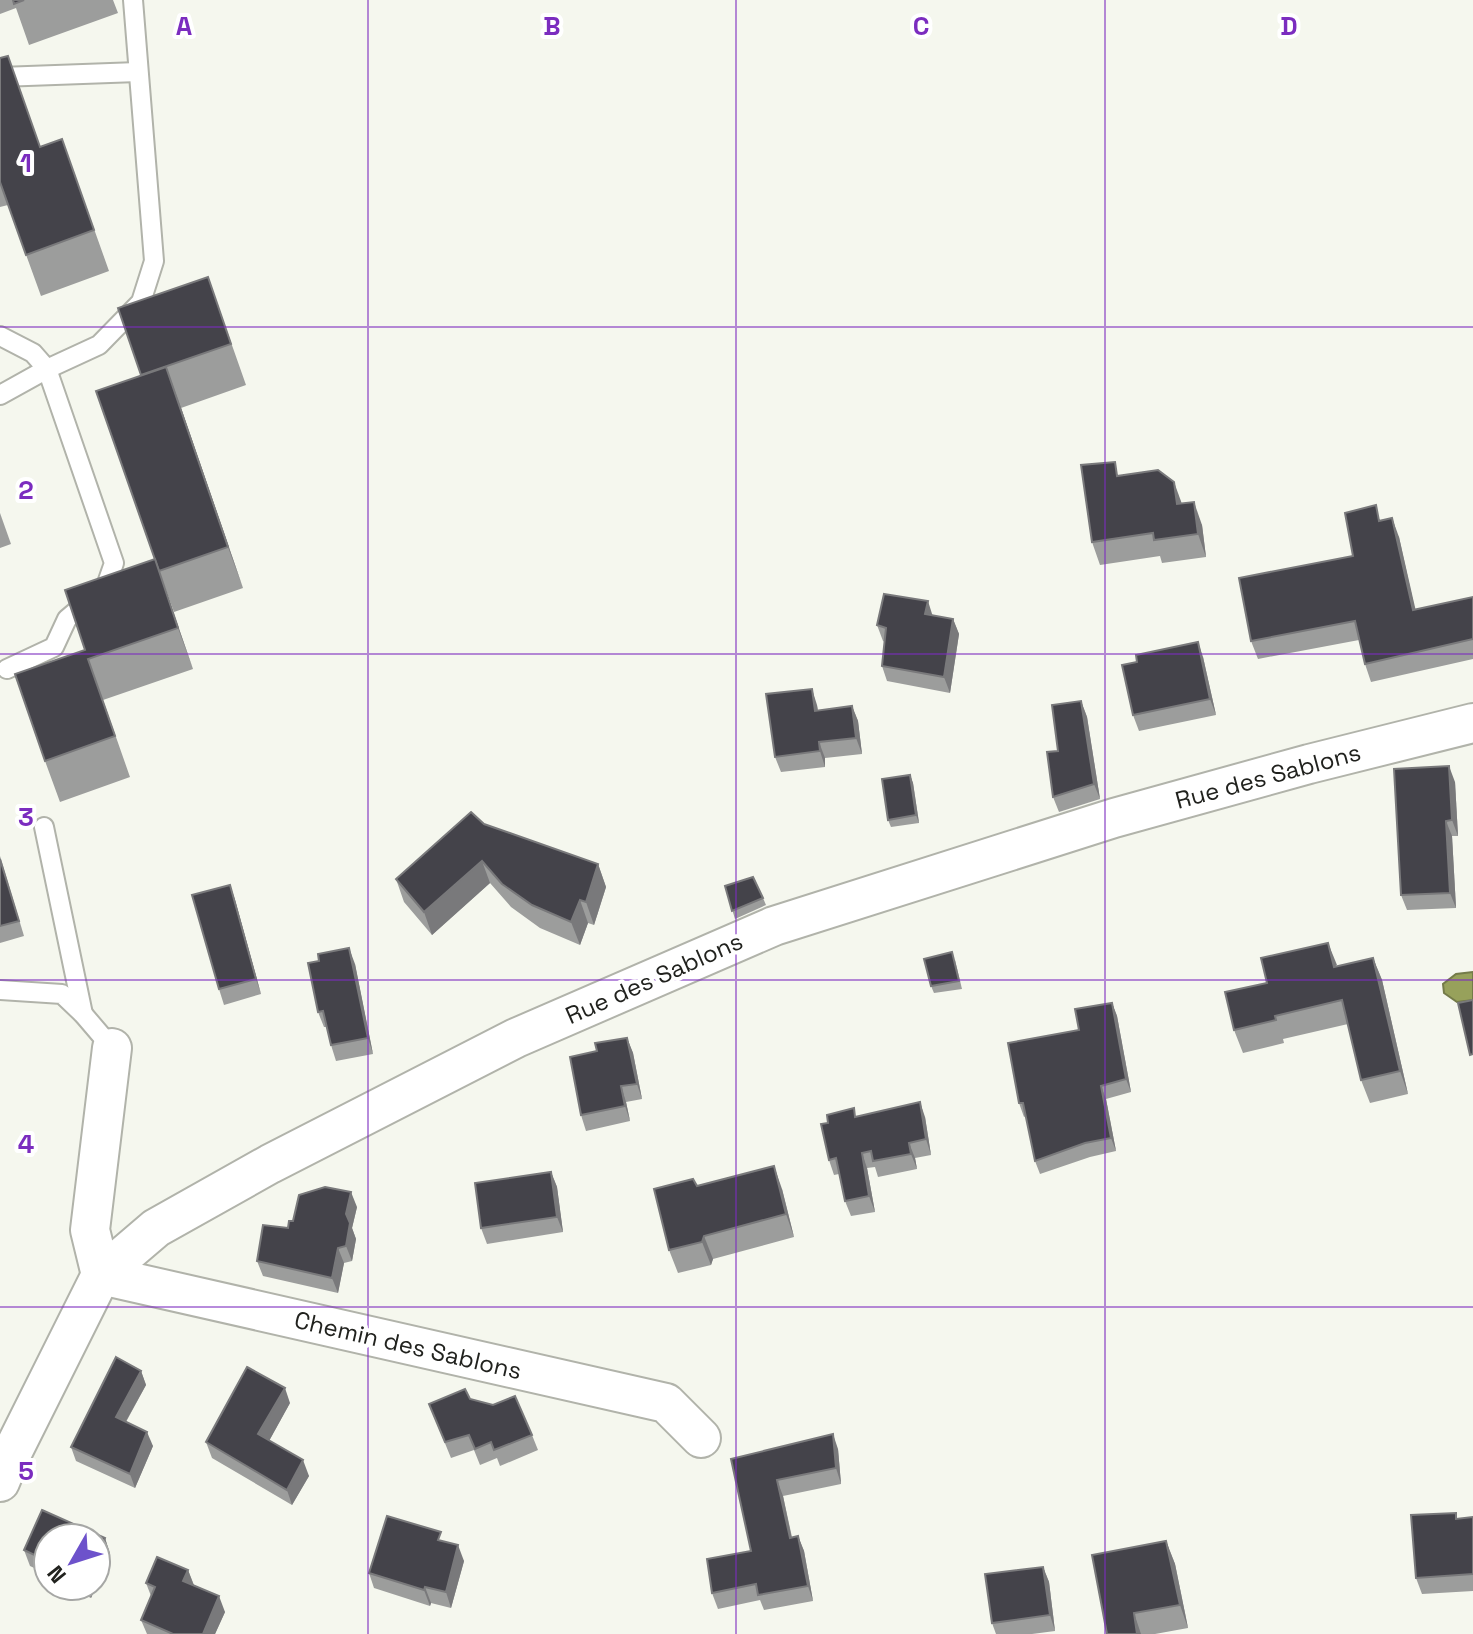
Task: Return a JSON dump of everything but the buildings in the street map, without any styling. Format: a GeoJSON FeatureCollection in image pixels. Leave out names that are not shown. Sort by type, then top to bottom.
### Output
{"type":"FeatureCollection","features":[{"type":"Feature","properties":{"kind":"street","name":"Rue des Sablons"},"geometry":{"type":"LineString","coordinates":[[0,1482],[101,1275],[156,1228],[270,1164],[516,1038],[774,926],[1114,818],[1473,723]]}},
{"type":"Feature","properties":{"kind":"street"},"geometry":{"type":"LineString","coordinates":[[101,1275],[90,1230],[112,1048]]}},
{"type":"Feature","properties":{"kind":"street","name":"Chemin des Sablons"},"geometry":{"type":"LineString","coordinates":[[101,1275],[666,1403],[701,1438]]}},
{"type":"Feature","properties":{"kind":"lane"},"geometry":{"type":"LineString","coordinates":[[0,395],[99,345],[141,302],[154,261],[133,0]]}},
{"type":"Feature","properties":{"kind":"lane"},"geometry":{"type":"LineString","coordinates":[[0,77],[138,72]]}},
{"type":"Feature","properties":{"kind":"lane"},"geometry":{"type":"LineString","coordinates":[[0,336],[33,353],[47,369],[114,563],[106,586],[67,619],[54,647],[7,669]]}},
{"type":"Feature","properties":{"kind":"lane"},"geometry":{"type":"LineString","coordinates":[[44,827],[83,1014]]}},
{"type":"Feature","properties":{"kind":"lane"},"geometry":{"type":"LineString","coordinates":[[0,990],[62,994],[112,1048]]}},
{"type":"Feature","properties":{"kind":"shaded area"},"geometry":{"type":"Polygon","coordinates":[[[1473,972],[1473,1000],[1457,1002],[1444,993],[1443,984],[1456,974],[1473,972]]]}}]}
